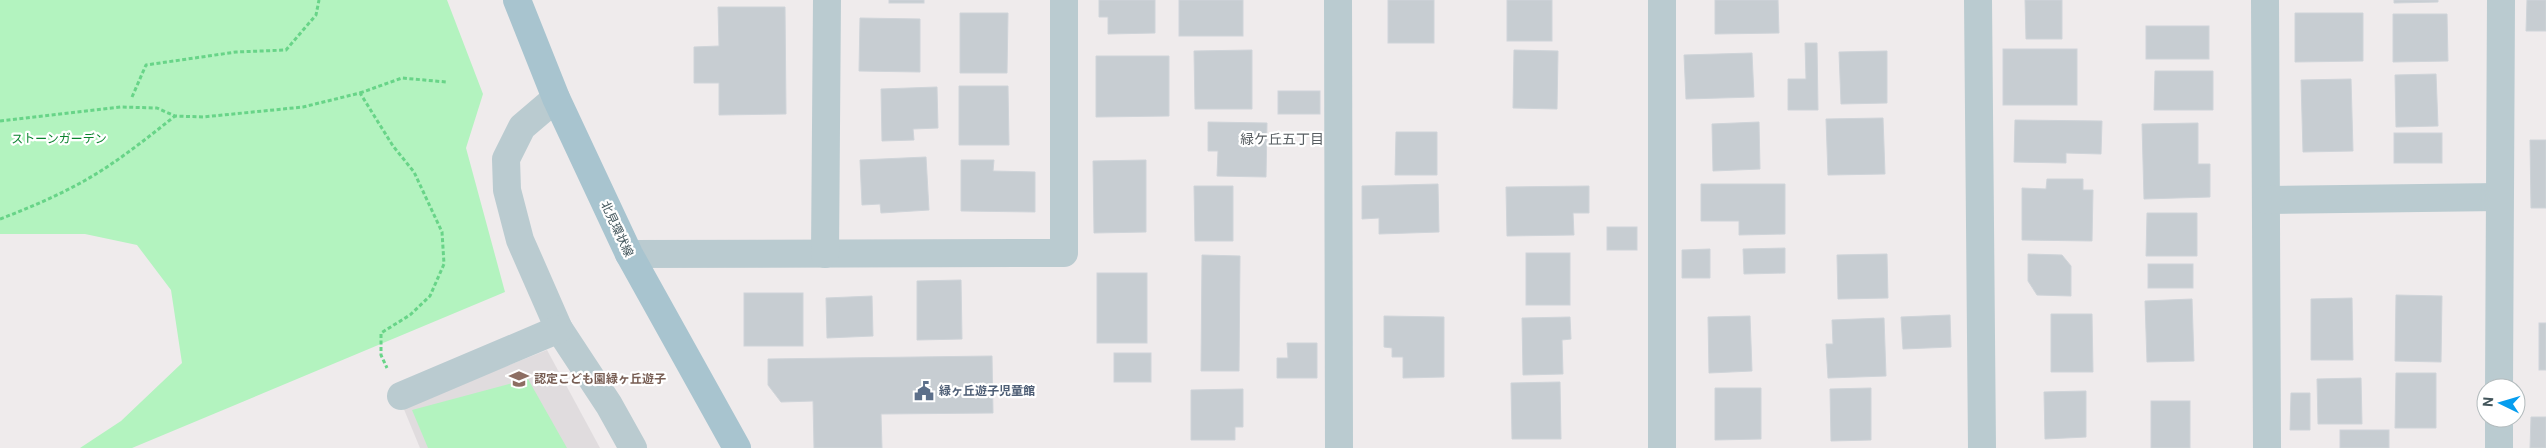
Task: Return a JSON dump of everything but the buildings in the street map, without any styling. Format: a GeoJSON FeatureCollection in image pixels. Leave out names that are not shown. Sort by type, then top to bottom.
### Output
{"type":"FeatureCollection","features":[{"type":"Feature","properties":{"kind":"main road","name":"北見環状線"},"geometry":{"type":"LineString","coordinates":[[517,0],[556,98],[629,254],[738,448]]}},
{"type":"Feature","properties":{"kind":"street"},"geometry":{"type":"LineString","coordinates":[[825,254],[827,0]]}},
{"type":"Feature","properties":{"kind":"street"},"geometry":{"type":"LineString","coordinates":[[629,254],[1064,254],[1064,0]]}},
{"type":"Feature","properties":{"kind":"street"},"geometry":{"type":"LineString","coordinates":[[1338,0],[1339,448]]}},
{"type":"Feature","properties":{"kind":"street"},"geometry":{"type":"LineString","coordinates":[[1662,0],[1662,448]]}},
{"type":"Feature","properties":{"kind":"street"},"geometry":{"type":"LineString","coordinates":[[1978,0],[1982,448]]}},
{"type":"Feature","properties":{"kind":"street"},"geometry":{"type":"LineString","coordinates":[[2265,0],[2267,448]]}},
{"type":"Feature","properties":{"kind":"street"},"geometry":{"type":"LineString","coordinates":[[2499,378],[2501,0]]}},
{"type":"Feature","properties":{"kind":"street"},"geometry":{"type":"LineString","coordinates":[[556,98],[522,127],[506,159],[507,190],[520,240],[560,329],[609,405],[633,448]]}},
{"type":"Feature","properties":{"kind":"street"},"geometry":{"type":"LineString","coordinates":[[2266,200],[2499,198]]}},
{"type":"Feature","properties":{"kind":"street"},"geometry":{"type":"LineString","coordinates":[[401,396],[560,329]]}},
{"type":"Feature","properties":{"kind":"street"},"geometry":{"type":"LineString","coordinates":[[2499,428],[2499,448]]}},
{"type":"Feature","properties":{"kind":"path"},"geometry":{"type":"LineString","coordinates":[[132,97],[146,65],[236,52],[286,50],[316,14],[319,0]]}},
{"type":"Feature","properties":{"kind":"path"},"geometry":{"type":"LineString","coordinates":[[0,120],[121,108],[157,108],[175,116],[203,117],[304,107],[360,93],[402,78],[446,82]]}},
{"type":"Feature","properties":{"kind":"path"},"geometry":{"type":"LineString","coordinates":[[360,93],[393,146],[414,172],[442,232],[444,264],[430,296],[410,316],[381,333],[381,355],[401,396]]}},
{"type":"Feature","properties":{"kind":"path"},"geometry":{"type":"LineString","coordinates":[[0,219],[36,205],[85,180],[130,150],[175,116]]}},
{"type":"Feature","properties":{"kind":"shaded area","name":"認定こども園緑ヶ丘遊子"},"geometry":{"type":"Polygon","coordinates":[[[547,350],[600,448],[420,448],[403,407],[547,350]]]}},
{"type":"Feature","properties":{"kind":"green space","name":"ストーンガーデン"},"geometry":{"type":"Polygon","coordinates":[[[0,0],[447,0],[483,94],[466,148],[505,292],[132,448],[80,448],[121,421],[182,363],[171,290],[137,245],[85,234],[0,234],[0,0]]]}},
{"type":"Feature","properties":{"kind":"green space"},"geometry":{"type":"Polygon","coordinates":[[[528,379],[567,448],[428,448],[412,410],[528,379]]]}},
{"type":"Feature","properties":{"kind":"place","name":"認定こども園緑ヶ丘遊子"},"geometry":{"type":"Point","coordinates":[519,379]}},
{"type":"Feature","properties":{"kind":"place","name":"緑ヶ丘遊子児童館"},"geometry":{"type":"Point","coordinates":[924,391]}},
{"type":"Feature","properties":{"kind":"district","name":"緑ケ丘五丁目"},"geometry":{"type":"Point","coordinates":[1282,139]}}]}
